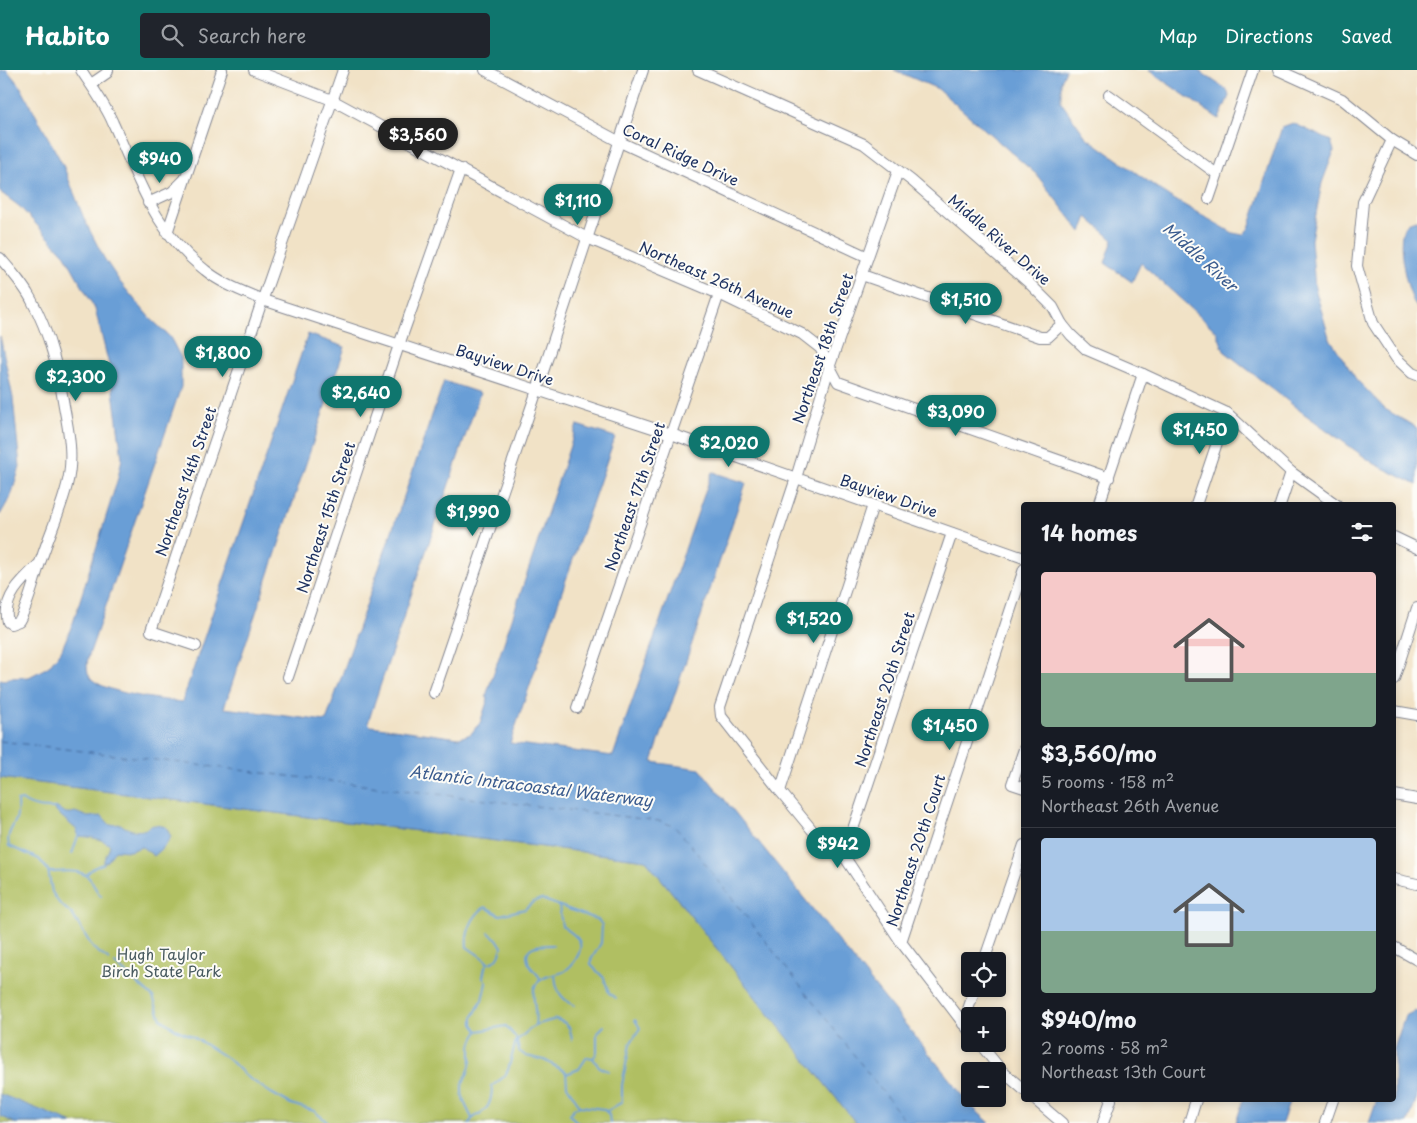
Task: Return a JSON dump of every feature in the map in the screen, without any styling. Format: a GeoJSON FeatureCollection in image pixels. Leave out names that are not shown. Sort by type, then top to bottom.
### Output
{"type":"FeatureCollection","features":[{"type":"Feature","properties":{"kind":"street","name":"Bayview Drive"},"geometry":{"type":"LineString","coordinates":[[81,70],[112,121],[148,203],[167,233],[188,257],[228,286],[262,300],[671,434],[1021,557]]}},
{"type":"Feature","properties":{"kind":"street"},"geometry":{"type":"LineString","coordinates":[[91,84],[107,73],[108,70]]}},
{"type":"Feature","properties":{"kind":"street"},"geometry":{"type":"LineString","coordinates":[[167,233],[222,70]]}},
{"type":"Feature","properties":{"kind":"street","name":"Northeast 26th Avenue"},"geometry":{"type":"LineString","coordinates":[[254,70],[332,100],[587,238],[719,294],[802,334],[820,348],[838,382],[1108,478]]}},
{"type":"Feature","properties":{"kind":"street","name":"Northeast 14th Street"},"geometry":{"type":"LineString","coordinates":[[196,646],[151,630],[262,300],[343,70]]}},
{"type":"Feature","properties":{"kind":"street","name":"Coral Ridge Drive"},"geometry":{"type":"LineString","coordinates":[[485,70],[620,142],[868,257]]}},
{"type":"Feature","properties":{"kind":"street"},"geometry":{"type":"LineString","coordinates":[[434,693],[643,70]]}},
{"type":"Feature","properties":{"kind":"street","name":"Middle River Drive"},"geometry":{"type":"LineString","coordinates":[[698,70],[864,144],[1029,282],[1053,307],[1062,324],[1071,335],[1087,350],[1228,413],[1291,472],[1333,502]]}},
{"type":"Feature","properties":{"kind":"street"},"geometry":{"type":"LineString","coordinates":[[1208,199],[1253,70]]}},
{"type":"Feature","properties":{"kind":"street"},"geometry":{"type":"LineString","coordinates":[[1278,70],[1342,99],[1392,140],[1417,155]]}},
{"type":"Feature","properties":{"kind":"street"},"geometry":{"type":"LineString","coordinates":[[1109,95],[1217,174]]}},
{"type":"Feature","properties":{"kind":"street"},"geometry":{"type":"LineString","coordinates":[[1392,140],[1363,202],[1357,266],[1373,323],[1396,358],[1412,374],[1417,376]]}},
{"type":"Feature","properties":{"kind":"street","name":"Northeast 15th Street"},"geometry":{"type":"LineString","coordinates":[[288,677],[399,344],[461,169]]}},
{"type":"Feature","properties":{"kind":"street","name":"Northeast 18th Street"},"geometry":{"type":"LineString","coordinates":[[780,791],[721,716],[720,707],[796,478],[830,366],[898,171]]}},
{"type":"Feature","properties":{"kind":"street"},"geometry":{"type":"LineString","coordinates":[[148,203],[172,192],[184,180]]}},
{"type":"Feature","properties":{"kind":"street"},"geometry":{"type":"LineString","coordinates":[[0,258],[32,300],[45,329],[57,364],[71,454],[67,484],[23,614],[19,621],[11,624],[6,616],[8,603],[17,585],[39,564]]}},
{"type":"Feature","properties":{"kind":"street"},"geometry":{"type":"LineString","coordinates":[[862,275],[1040,338],[1048,337],[1062,324]]}},
{"type":"Feature","properties":{"kind":"street","name":"Northeast 17th Street"},"geometry":{"type":"LineString","coordinates":[[577,708],[719,294]]}},
{"type":"Feature","properties":{"kind":"street"},"geometry":{"type":"LineString","coordinates":[[1100,502],[1143,374]]}},
{"type":"Feature","properties":{"kind":"street"},"geometry":{"type":"LineString","coordinates":[[1197,502],[1228,413]]}},
{"type":"Feature","properties":{"kind":"street"},"geometry":{"type":"LineString","coordinates":[[1281,502],[1291,472]]}},
{"type":"Feature","properties":{"kind":"street"},"geometry":{"type":"LineString","coordinates":[[873,505],[780,791],[822,842],[844,856],[901,942],[961,1021]]}},
{"type":"Feature","properties":{"kind":"street","name":"Northeast 20th Street"},"geometry":{"type":"LineString","coordinates":[[844,856],[952,533]]}},
{"type":"Feature","properties":{"kind":"street"},"geometry":{"type":"LineString","coordinates":[[1396,538],[1417,548]]}},
{"type":"Feature","properties":{"kind":"street","name":"Northeast 20th Court"},"geometry":{"type":"LineString","coordinates":[[901,942],[1021,578]]}},
{"type":"Feature","properties":{"kind":"street"},"geometry":{"type":"LineString","coordinates":[[1396,673],[1413,634],[1417,608]]}},
{"type":"Feature","properties":{"kind":"street"},"geometry":{"type":"LineString","coordinates":[[1396,711],[1417,715]]}},
{"type":"Feature","properties":{"kind":"street"},"geometry":{"type":"LineString","coordinates":[[1021,758],[1012,784],[1021,787]]}},
{"type":"Feature","properties":{"kind":"street"},"geometry":{"type":"LineString","coordinates":[[1396,795],[1417,799]]}},
{"type":"Feature","properties":{"kind":"street"},"geometry":{"type":"LineString","coordinates":[[987,952],[1021,854]]}},
{"type":"Feature","properties":{"kind":"street"},"geometry":{"type":"LineString","coordinates":[[1396,879],[1417,884]]}},
{"type":"Feature","properties":{"kind":"street"},"geometry":{"type":"LineString","coordinates":[[1396,948],[1417,960]]}},
{"type":"Feature","properties":{"kind":"street"},"geometry":{"type":"LineString","coordinates":[[987,1052],[1002,1071],[1021,1087]]}},
{"type":"Feature","properties":{"kind":"street"},"geometry":{"type":"LineString","coordinates":[[1036,1102],[1062,1123]]}},
{"type":"Feature","properties":{"kind":"street"},"geometry":{"type":"LineString","coordinates":[[1103,1123],[1110,1102]]}},
{"type":"Feature","properties":{"kind":"street"},"geometry":{"type":"LineString","coordinates":[[1189,1123],[1195,1102]]}},
{"type":"Feature","properties":{"kind":"street"},"geometry":{"type":"LineString","coordinates":[[1325,1123],[1332,1102]]}},
{"type":"Feature","properties":{"kind":"green space","name":"Hugh Taylor Birch State Park"},"geometry":{"type":"Polygon","coordinates":[[[0,778],[646,860],[856,1123],[0,1123],[0,778]]]}},
{"type":"Feature","properties":{"kind":"water","name":"Atlantic Intracoastal Waterway"},"geometry":{"type":"Polygon","coordinates":[[[0,70],[7,70],[20,86],[63,165],[85,221],[104,258],[120,282],[149,317],[170,337],[181,358],[181,387],[88,658],[87,670],[90,677],[96,683],[106,687],[147,697],[182,702],[308,334],[345,347],[224,708],[326,721],[444,381],[480,393],[375,701],[368,723],[371,726],[459,738],[471,734],[479,726],[488,699],[486,696],[577,425],[615,437],[510,743],[613,756],[712,472],[746,483],[652,762],[700,769],[961,1093],[961,1107],[972,1107],[990,1123],[856,1123],[646,860],[0,778],[0,679],[29,677],[48,667],[61,651],[73,623],[118,478],[122,458],[110,369],[95,309],[65,255],[19,206],[0,192],[0,70]]]}},
{"type":"Feature","properties":{"kind":"water","name":"Middle River"},"geometry":{"type":"Polygon","coordinates":[[[894,70],[1066,70],[1061,81],[1061,102],[1086,137],[1170,197],[1233,233],[1243,235],[1249,228],[1282,127],[1293,123],[1331,141],[1334,151],[1322,183],[1311,240],[1315,288],[1329,337],[1356,379],[1385,409],[1417,428],[1417,485],[1373,463],[1303,413],[1224,351],[1217,332],[1141,263],[1132,282],[1105,263],[1113,240],[1087,217],[1081,232],[1036,174],[938,89],[894,70]]]}},
{"type":"Feature","properties":{"kind":"water"},"geometry":{"type":"Polygon","coordinates":[[[1148,70],[1198,70],[1227,90],[1229,96],[1219,119],[1148,70]]]}},
{"type":"Feature","properties":{"kind":"water"},"geometry":{"type":"Polygon","coordinates":[[[1417,220],[1417,308],[1406,281],[1401,246],[1405,226],[1417,220]]]}},
{"type":"Feature","properties":{"kind":"water"},"geometry":{"type":"Polygon","coordinates":[[[0,336],[13,398],[20,467],[11,496],[0,515],[0,336]]]}},
{"type":"Feature","properties":{"kind":"water"},"geometry":{"type":"Polygon","coordinates":[[[56,807],[67,813],[75,812],[88,817],[102,816],[110,825],[121,824],[134,830],[145,830],[154,825],[166,827],[171,837],[154,856],[142,847],[130,851],[115,850],[108,861],[103,864],[110,845],[99,839],[78,836],[77,830],[54,810],[56,807]]]}},
{"type":"Feature","properties":{"kind":"water"},"geometry":{"type":"Polygon","coordinates":[[[1415,1011],[1417,1012],[1417,1097],[1408,1123],[1369,1123],[1376,1102],[1396,1102],[1396,1043],[1405,1016],[1415,1011]]]}},
{"type":"Feature","properties":{"kind":"water"},"geometry":{"type":"Polygon","coordinates":[[[0,1094],[73,1123],[15,1123],[0,1116],[0,1094]]]}},
{"type":"Feature","properties":{"kind":"water"},"geometry":{"type":"Polygon","coordinates":[[[1242,1102],[1289,1102],[1282,1123],[1236,1123],[1242,1102]]]}},
{"type":"Feature","properties":{"kind":"waterway"},"geometry":{"type":"LineString","coordinates":[[55,808],[38,807],[22,800],[17,801],[16,818],[10,832],[9,846],[39,859],[48,870],[52,892],[59,903],[72,914],[93,948],[109,960]]}},
{"type":"Feature","properties":{"kind":"waterway"},"geometry":{"type":"LineString","coordinates":[[72,854],[78,836]]}},
{"type":"Feature","properties":{"kind":"waterway"},"geometry":{"type":"LineString","coordinates":[[86,875],[93,868],[103,864]]}},
{"type":"Feature","properties":{"kind":"waterway"},"geometry":{"type":"LineString","coordinates":[[49,872],[71,871],[82,873],[90,879],[101,896]]}},
{"type":"Feature","properties":{"kind":"waterway"},"geometry":{"type":"LineString","coordinates":[[478,1031],[473,1024],[473,1017],[482,1000],[486,983],[483,977],[488,963],[467,947],[467,936],[471,924],[485,907],[500,915],[525,909],[533,902],[541,899],[598,920],[602,925],[601,943],[591,960],[591,965],[604,978],[609,993],[616,998]]}},
{"type":"Feature","properties":{"kind":"waterway"},"geometry":{"type":"LineString","coordinates":[[535,1025],[534,992],[537,983],[543,978],[562,973],[572,964],[579,953],[580,943],[578,939],[562,926],[559,906]]}},
{"type":"Feature","properties":{"kind":"waterway"},"geometry":{"type":"LineString","coordinates":[[489,933],[497,939],[502,947],[495,961],[489,963]]}},
{"type":"Feature","properties":{"kind":"waterway"},"geometry":{"type":"LineString","coordinates":[[541,980],[529,964],[528,953],[533,947],[553,945]]}},
{"type":"Feature","properties":{"kind":"waterway"},"geometry":{"type":"LineString","coordinates":[[115,964],[153,997],[161,1019],[230,1060],[247,1077],[271,1093],[291,1104],[314,1111],[329,1123]]}},
{"type":"Feature","properties":{"kind":"waterway"},"geometry":{"type":"LineString","coordinates":[[555,974],[559,992],[574,1005]]}},
{"type":"Feature","properties":{"kind":"waterway"},"geometry":{"type":"LineString","coordinates":[[469,1123],[489,1105],[492,1086],[505,1076],[516,1041],[535,1025],[556,1019],[565,1023],[570,1029],[572,1040]]}},
{"type":"Feature","properties":{"kind":"waterway"},"geometry":{"type":"LineString","coordinates":[[607,1111],[622,1102],[622,1085],[630,1044],[640,1028],[635,1020]]}},
{"type":"Feature","properties":{"kind":"waterway"},"geometry":{"type":"LineString","coordinates":[[478,1031],[506,1026],[516,1038],[519,1051],[526,1056],[544,1060],[566,1072],[567,1086],[580,1106],[604,1109],[609,1115],[610,1123]]}},
{"type":"Feature","properties":{"kind":"waterway"},"geometry":{"type":"LineString","coordinates":[[594,1057],[597,1052],[597,1033],[604,1026]]}},
{"type":"Feature","properties":{"kind":"waterway"},"geometry":{"type":"LineString","coordinates":[[472,1118],[463,1099],[462,1087],[471,1063],[472,1043],[478,1031]]}},
{"type":"Feature","properties":{"kind":"waterway"},"geometry":{"type":"LineString","coordinates":[[566,1074],[579,1069],[587,1057],[593,1058],[600,1067],[609,1071]]}},
{"type":"Feature","properties":{"kind":"waterway"},"geometry":{"type":"LineString","coordinates":[[578,1123],[570,1115],[574,1108],[580,1106]]}},
{"type":"Feature","properties":{"kind":"ferry route"},"geometry":{"type":"LineString","coordinates":[[0,741],[659,821],[674,826],[907,1123]]}}]}
